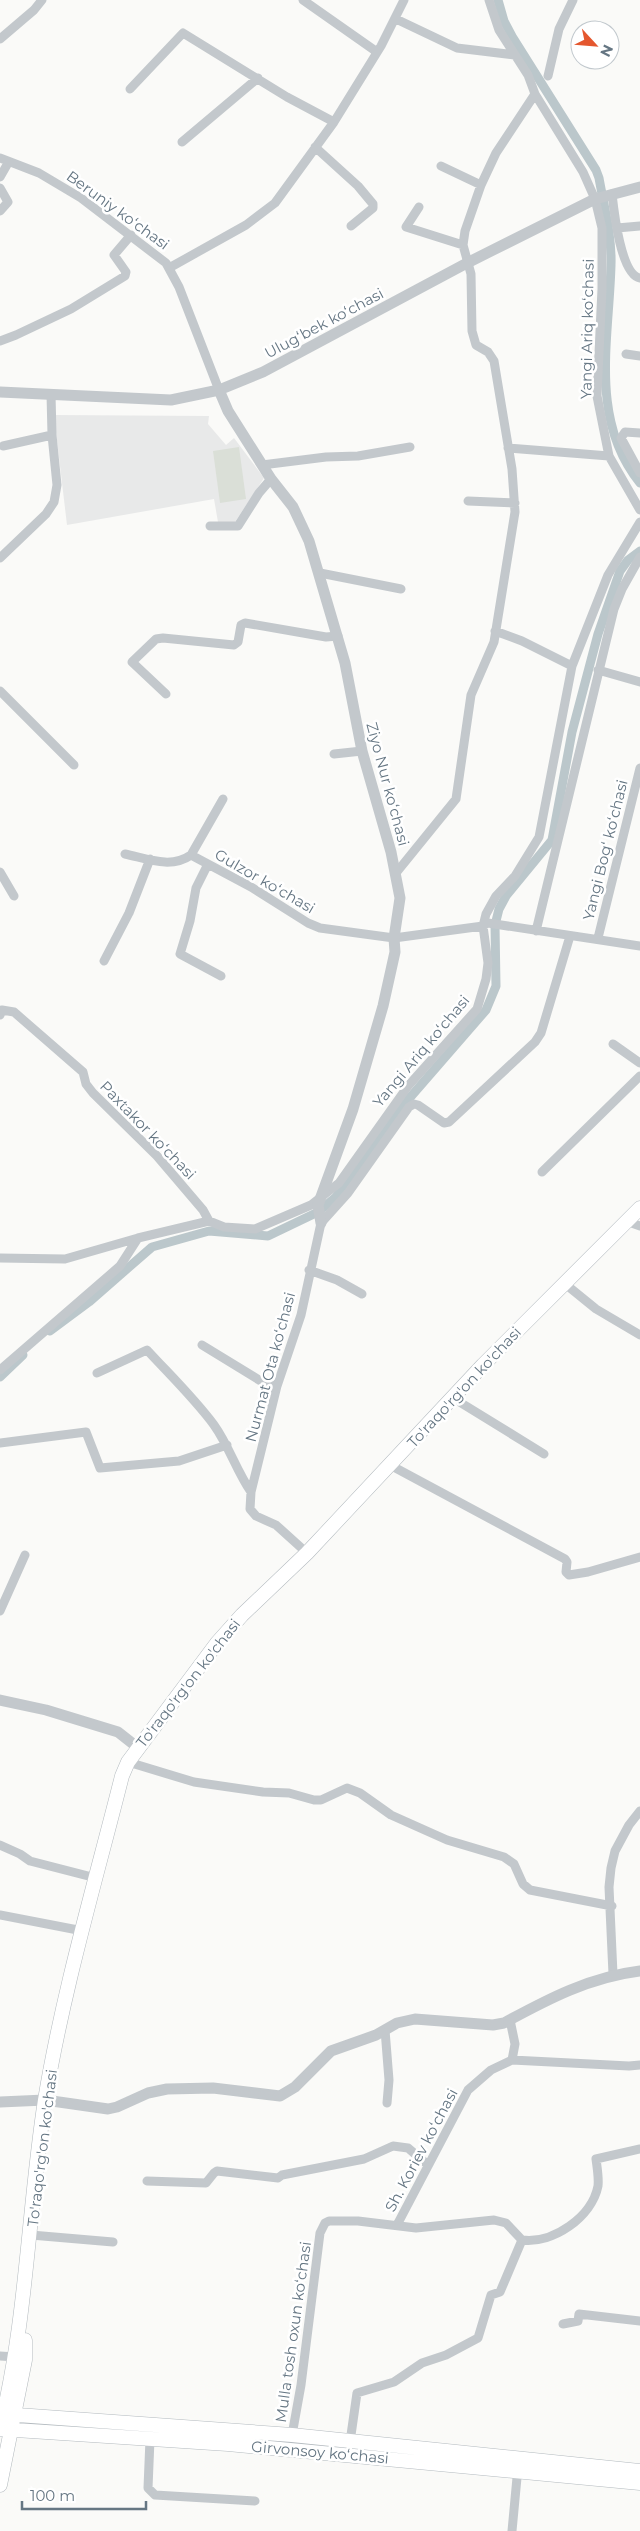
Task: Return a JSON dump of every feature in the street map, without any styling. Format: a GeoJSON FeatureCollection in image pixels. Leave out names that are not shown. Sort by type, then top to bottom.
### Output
{"type":"FeatureCollection","features":[{"type":"Feature","properties":{"kind":"main road","name":"To'raqo'rg'on ko'chasi"},"geometry":{"type":"LineString","coordinates":[[9,2414],[45,2100],[64,2004],[122,1776],[128,1762],[137,1747],[217,1643],[247,1610],[307,1553],[564,1283],[640,1208]]}},
{"type":"Feature","properties":{"kind":"main road","name":"To'raqo'rg'on ko'chasi"},"geometry":{"type":"LineString","coordinates":[[9,2414],[25,2360],[26,2278]]}},
{"type":"Feature","properties":{"kind":"main road","name":"Girvonsoy koʻchasi"},"geometry":{"type":"LineString","coordinates":[[9,2414],[292,2435],[640,2483]]}},
{"type":"Feature","properties":{"kind":"main road"},"geometry":{"type":"LineString","coordinates":[[0,2484],[4,2430],[9,2414]]}},
{"type":"Feature","properties":{"kind":"main road","name":"Girvonsoy koʻchasi"},"geometry":{"type":"LineString","coordinates":[[4,2430],[228,2444],[518,2466],[640,2471]]}},
{"type":"Feature","properties":{"kind":"street"},"geometry":{"type":"LineString","coordinates":[[0,39],[34,10],[42,0]]}},
{"type":"Feature","properties":{"kind":"street"},"geometry":{"type":"LineString","coordinates":[[303,0],[377,52]]}},
{"type":"Feature","properties":{"kind":"street"},"geometry":{"type":"LineString","coordinates":[[169,268],[246,225],[275,203],[334,122],[396,19],[404,0]]}},
{"type":"Feature","properties":{"kind":"street","name":"Yangi Ariq koʻchasi"},"geometry":{"type":"LineString","coordinates":[[489,0],[499,30],[531,80],[535,94],[583,172],[595,199],[602,237],[602,289],[597,396],[609,456],[640,510]]}},
{"type":"Feature","properties":{"kind":"street"},"geometry":{"type":"LineString","coordinates":[[548,76],[559,29],[573,0]]}},
{"type":"Feature","properties":{"kind":"street"},"geometry":{"type":"LineString","coordinates":[[396,19],[457,48],[515,55]]}},
{"type":"Feature","properties":{"kind":"street"},"geometry":{"type":"LineString","coordinates":[[130,89],[183,33],[288,97],[334,122]]}},
{"type":"Feature","properties":{"kind":"street"},"geometry":{"type":"LineString","coordinates":[[182,142],[258,78]]}},
{"type":"Feature","properties":{"kind":"street"},"geometry":{"type":"LineString","coordinates":[[396,873],[456,798],[471,695],[491,653],[500,592],[513,533],[515,503],[494,361],[488,352],[476,345],[474,338],[471,274],[463,245],[465,231],[481,185],[496,153],[535,94]]}},
{"type":"Feature","properties":{"kind":"street"},"geometry":{"type":"LineString","coordinates":[[315,147],[358,186],[373,204],[373,208],[351,226]]}},
{"type":"Feature","properties":{"kind":"street","name":"Beruniy koʻchasi"},"geometry":{"type":"LineString","coordinates":[[0,177],[4,160],[39,173],[53,180],[158,255],[169,268],[179,287],[219,390]]}},
{"type":"Feature","properties":{"kind":"street"},"geometry":{"type":"LineString","coordinates":[[441,166],[481,185]]}},
{"type":"Feature","properties":{"kind":"street","name":"Ulugʻbek koʻchasi"},"geometry":{"type":"LineString","coordinates":[[0,392],[171,400],[198,396],[219,390],[263,372],[467,263],[595,199],[640,187]]}},
{"type":"Feature","properties":{"kind":"street"},"geometry":{"type":"LineString","coordinates":[[0,188],[8,202],[0,211]]}},
{"type":"Feature","properties":{"kind":"street"},"geometry":{"type":"LineString","coordinates":[[612,194],[617,228],[628,270],[633,276],[640,278]]}},
{"type":"Feature","properties":{"kind":"street"},"geometry":{"type":"LineString","coordinates":[[419,207],[406,227],[463,245]]}},
{"type":"Feature","properties":{"kind":"street"},"geometry":{"type":"LineString","coordinates":[[617,228],[640,226]]}},
{"type":"Feature","properties":{"kind":"street"},"geometry":{"type":"LineString","coordinates":[[0,341],[71,309],[126,276],[126,272],[114,255],[132,235]]}},
{"type":"Feature","properties":{"kind":"street"},"geometry":{"type":"LineString","coordinates":[[626,354],[640,356]]}},
{"type":"Feature","properties":{"kind":"street","name":"Ziyo Nur koʻchasi"},"geometry":{"type":"LineString","coordinates":[[219,390],[228,411],[262,465],[293,507],[309,541],[338,636],[362,751],[396,873],[400,898],[394,938],[395,952],[383,1006],[353,1108],[319,1200]]}},
{"type":"Feature","properties":{"kind":"street"},"geometry":{"type":"LineString","coordinates":[[0,558],[46,514],[54,502],[58,485],[52,435],[51,394]]}},
{"type":"Feature","properties":{"kind":"street"},"geometry":{"type":"LineString","coordinates":[[638,433],[626,432],[622,438],[640,473]]}},
{"type":"Feature","properties":{"kind":"street"},"geometry":{"type":"LineString","coordinates":[[3,446],[52,435]]}},
{"type":"Feature","properties":{"kind":"street"},"geometry":{"type":"LineString","coordinates":[[262,465],[326,457],[358,456],[410,447]]}},
{"type":"Feature","properties":{"kind":"street"},"geometry":{"type":"LineString","coordinates":[[508,448],[609,456]]}},
{"type":"Feature","properties":{"kind":"street"},"geometry":{"type":"LineString","coordinates":[[210,526],[238,526],[259,493],[271,479]]}},
{"type":"Feature","properties":{"kind":"street"},"geometry":{"type":"LineString","coordinates":[[468,501],[515,503]]}},
{"type":"Feature","properties":{"kind":"street","name":"Yangi Ariq koʻchasi"},"geometry":{"type":"LineString","coordinates":[[0,1258],[65,1259],[138,1238],[208,1221],[224,1227],[255,1229],[319,1200],[339,1183],[408,1086],[477,1009],[486,979],[488,963],[486,914],[496,896],[515,876],[539,837],[572,666],[608,575],[640,522]]}},
{"type":"Feature","properties":{"kind":"street"},"geometry":{"type":"LineString","coordinates":[[536,931],[614,609],[622,588],[640,557]]}},
{"type":"Feature","properties":{"kind":"street"},"geometry":{"type":"LineString","coordinates":[[320,573],[401,589]]}},
{"type":"Feature","properties":{"kind":"street"},"geometry":{"type":"LineString","coordinates":[[166,694],[132,662],[156,639],[234,644],[238,642],[241,625],[245,623],[326,637],[338,636]]}},
{"type":"Feature","properties":{"kind":"street"},"geometry":{"type":"LineString","coordinates":[[495,631],[522,641],[572,666]]}},
{"type":"Feature","properties":{"kind":"street"},"geometry":{"type":"LineString","coordinates":[[598,670],[640,682]]}},
{"type":"Feature","properties":{"kind":"street"},"geometry":{"type":"LineString","coordinates":[[0,691],[74,764]]}},
{"type":"Feature","properties":{"kind":"street"},"geometry":{"type":"LineString","coordinates":[[334,754],[362,751]]}},
{"type":"Feature","properties":{"kind":"street","name":"Yangi Bogʻ koʻchasi"},"geometry":{"type":"LineString","coordinates":[[598,938],[640,768]]}},
{"type":"Feature","properties":{"kind":"street"},"geometry":{"type":"LineString","coordinates":[[191,855],[223,799]]}},
{"type":"Feature","properties":{"kind":"street","name":"Gulzor koʻchasi"},"geometry":{"type":"LineString","coordinates":[[125,854],[150,860],[176,863],[191,855],[316,926],[394,938],[485,925],[500,925],[570,936],[598,938],[640,946]]}},
{"type":"Feature","properties":{"kind":"street"},"geometry":{"type":"LineString","coordinates":[[104,961],[129,913],[150,860]]}},
{"type":"Feature","properties":{"kind":"street"},"geometry":{"type":"LineString","coordinates":[[208,864],[196,888],[180,954],[221,976]]}},
{"type":"Feature","properties":{"kind":"street"},"geometry":{"type":"LineString","coordinates":[[0,872],[14,896]]}},
{"type":"Feature","properties":{"kind":"street","name":"Nurmat Ota koʻchasi"},"geometry":{"type":"LineString","coordinates":[[307,1553],[276,1525],[256,1516],[250,1508],[251,1492],[277,1386],[301,1315],[309,1270],[321,1223],[348,1193],[409,1107],[414,1104],[418,1105],[444,1124],[449,1122],[535,1042],[545,1022],[570,936]]}},
{"type":"Feature","properties":{"kind":"street","name":"Paxtakor koʻchasi"},"geometry":{"type":"LineString","coordinates":[[0,1015],[2,1010],[14,1012],[82,1072],[86,1084],[93,1093],[157,1156],[204,1210],[208,1221]]}},
{"type":"Feature","properties":{"kind":"street"},"geometry":{"type":"LineString","coordinates":[[613,1044],[640,1063]]}},
{"type":"Feature","properties":{"kind":"street"},"geometry":{"type":"LineString","coordinates":[[542,1172],[640,1076]]}},
{"type":"Feature","properties":{"kind":"street"},"geometry":{"type":"LineString","coordinates":[[319,1200],[321,1223]]}},
{"type":"Feature","properties":{"kind":"street"},"geometry":{"type":"LineString","coordinates":[[626,1221],[640,1226]]}},
{"type":"Feature","properties":{"kind":"street"},"geometry":{"type":"LineString","coordinates":[[0,1370],[120,1266],[138,1238]]}},
{"type":"Feature","properties":{"kind":"street"},"geometry":{"type":"LineString","coordinates":[[309,1270],[337,1280],[362,1294]]}},
{"type":"Feature","properties":{"kind":"street"},"geometry":{"type":"LineString","coordinates":[[564,1283],[596,1309],[640,1335]]}},
{"type":"Feature","properties":{"kind":"street"},"geometry":{"type":"LineString","coordinates":[[202,1345],[264,1383],[277,1386]]}},
{"type":"Feature","properties":{"kind":"street"},"geometry":{"type":"LineString","coordinates":[[97,1373],[147,1350],[213,1424],[227,1445],[234,1464],[251,1492]]}},
{"type":"Feature","properties":{"kind":"street"},"geometry":{"type":"LineString","coordinates":[[453,1398],[544,1454]]}},
{"type":"Feature","properties":{"kind":"street"},"geometry":{"type":"LineString","coordinates":[[0,1443],[86,1432],[100,1468],[179,1461],[227,1445]]}},
{"type":"Feature","properties":{"kind":"street"},"geometry":{"type":"LineString","coordinates":[[390,1465],[565,1559],[567,1562],[566,1572],[569,1575],[588,1572],[640,1557]]}},
{"type":"Feature","properties":{"kind":"street"},"geometry":{"type":"LineString","coordinates":[[0,1611],[25,1555]]}},
{"type":"Feature","properties":{"kind":"street"},"geometry":{"type":"LineString","coordinates":[[0,1700],[46,1710],[118,1732],[137,1747]]}},
{"type":"Feature","properties":{"kind":"street"},"geometry":{"type":"LineString","coordinates":[[128,1762],[194,1782],[242,1790],[289,1793],[314,1800],[321,1800],[347,1788],[360,1793],[391,1815],[447,1840],[504,1857],[514,1864],[523,1884],[530,1890],[612,1906]]}},
{"type":"Feature","properties":{"kind":"street"},"geometry":{"type":"LineString","coordinates":[[613,1974],[610,1942],[612,1906],[610,1887],[615,1851],[628,1825],[640,1811]]}},
{"type":"Feature","properties":{"kind":"street"},"geometry":{"type":"LineString","coordinates":[[0,1845],[30,1861],[96,1878]]}},
{"type":"Feature","properties":{"kind":"street"},"geometry":{"type":"LineString","coordinates":[[0,1915],[83,1931]]}},
{"type":"Feature","properties":{"kind":"street"},"geometry":{"type":"LineString","coordinates":[[0,2102],[45,2100],[108,2109],[116,2108],[148,2093],[192,2087],[280,2096],[295,2087],[331,2051],[385,2030],[397,2023],[415,2019],[493,2024],[510,2020],[566,1990],[613,1974],[640,1971]]}},
{"type":"Feature","properties":{"kind":"street"},"geometry":{"type":"LineString","coordinates":[[510,2020],[515,2044],[512,2060]]}},
{"type":"Feature","properties":{"kind":"street"},"geometry":{"type":"LineString","coordinates":[[385,2030],[389,2080],[387,2103]]}},
{"type":"Feature","properties":{"kind":"street","name":"Sh. Koriev koʻchasi"},"geometry":{"type":"LineString","coordinates":[[397,2225],[468,2090],[491,2070],[512,2060],[640,2065]]}},
{"type":"Feature","properties":{"kind":"street"},"geometry":{"type":"LineString","coordinates":[[147,2181],[206,2183],[214,2172],[278,2178],[282,2175],[364,2159],[393,2146],[408,2148],[428,2165]]}},
{"type":"Feature","properties":{"kind":"street"},"geometry":{"type":"LineString","coordinates":[[350,2442],[357,2393],[394,2382],[422,2363],[446,2355],[478,2338],[491,2296],[500,2292],[522,2240],[542,2238],[560,2233],[582,2217],[598,2186],[596,2159],[640,2148]]}},
{"type":"Feature","properties":{"kind":"street","name":"Mulla tosh oxun koʻchasi"},"geometry":{"type":"LineString","coordinates":[[292,2435],[322,2227],[329,2221],[416,2228],[494,2220],[506,2223],[522,2240]]}},
{"type":"Feature","properties":{"kind":"street"},"geometry":{"type":"LineString","coordinates":[[31,2235],[113,2242]]}},
{"type":"Feature","properties":{"kind":"street"},"geometry":{"type":"LineString","coordinates":[[563,2324],[578,2321],[579,2314],[640,2321]]}},
{"type":"Feature","properties":{"kind":"street"},"geometry":{"type":"LineString","coordinates":[[0,2356],[15,2357]]}},
{"type":"Feature","properties":{"kind":"street"},"geometry":{"type":"LineString","coordinates":[[150,2439],[148,2488],[155,2495],[255,2501]]}},
{"type":"Feature","properties":{"kind":"street"},"geometry":{"type":"LineString","coordinates":[[512,2531],[518,2466]]}},
{"type":"Feature","properties":{"kind":"shaded area"},"geometry":{"type":"Polygon","coordinates":[[[54,415],[209,416],[208,424],[226,445],[234,438],[264,478],[235,522],[218,522],[214,499],[67,525],[54,415]]]}},
{"type":"Feature","properties":{"kind":"shaded area"},"geometry":{"type":"Polygon","coordinates":[[[239,447],[246,499],[220,503],[213,451],[239,447]]]}},
{"type":"Feature","properties":{"kind":"waterway"},"geometry":{"type":"LineString","coordinates":[[498,0],[504,21],[513,38],[596,170],[599,178],[611,254],[606,350],[608,406],[614,433],[624,459],[640,483]]}},
{"type":"Feature","properties":{"kind":"waterway"},"geometry":{"type":"LineString","coordinates":[[50,1331],[89,1302],[152,1247],[209,1231],[268,1236],[318,1212],[336,1197],[407,1101],[486,1010],[496,986],[495,925],[499,909],[506,896],[552,840],[572,732],[598,634],[620,571],[628,560],[640,551]]}},
{"type":"Feature","properties":{"kind":"waterway"},"geometry":{"type":"LineString","coordinates":[[0,1377],[23,1355]]}}]}
